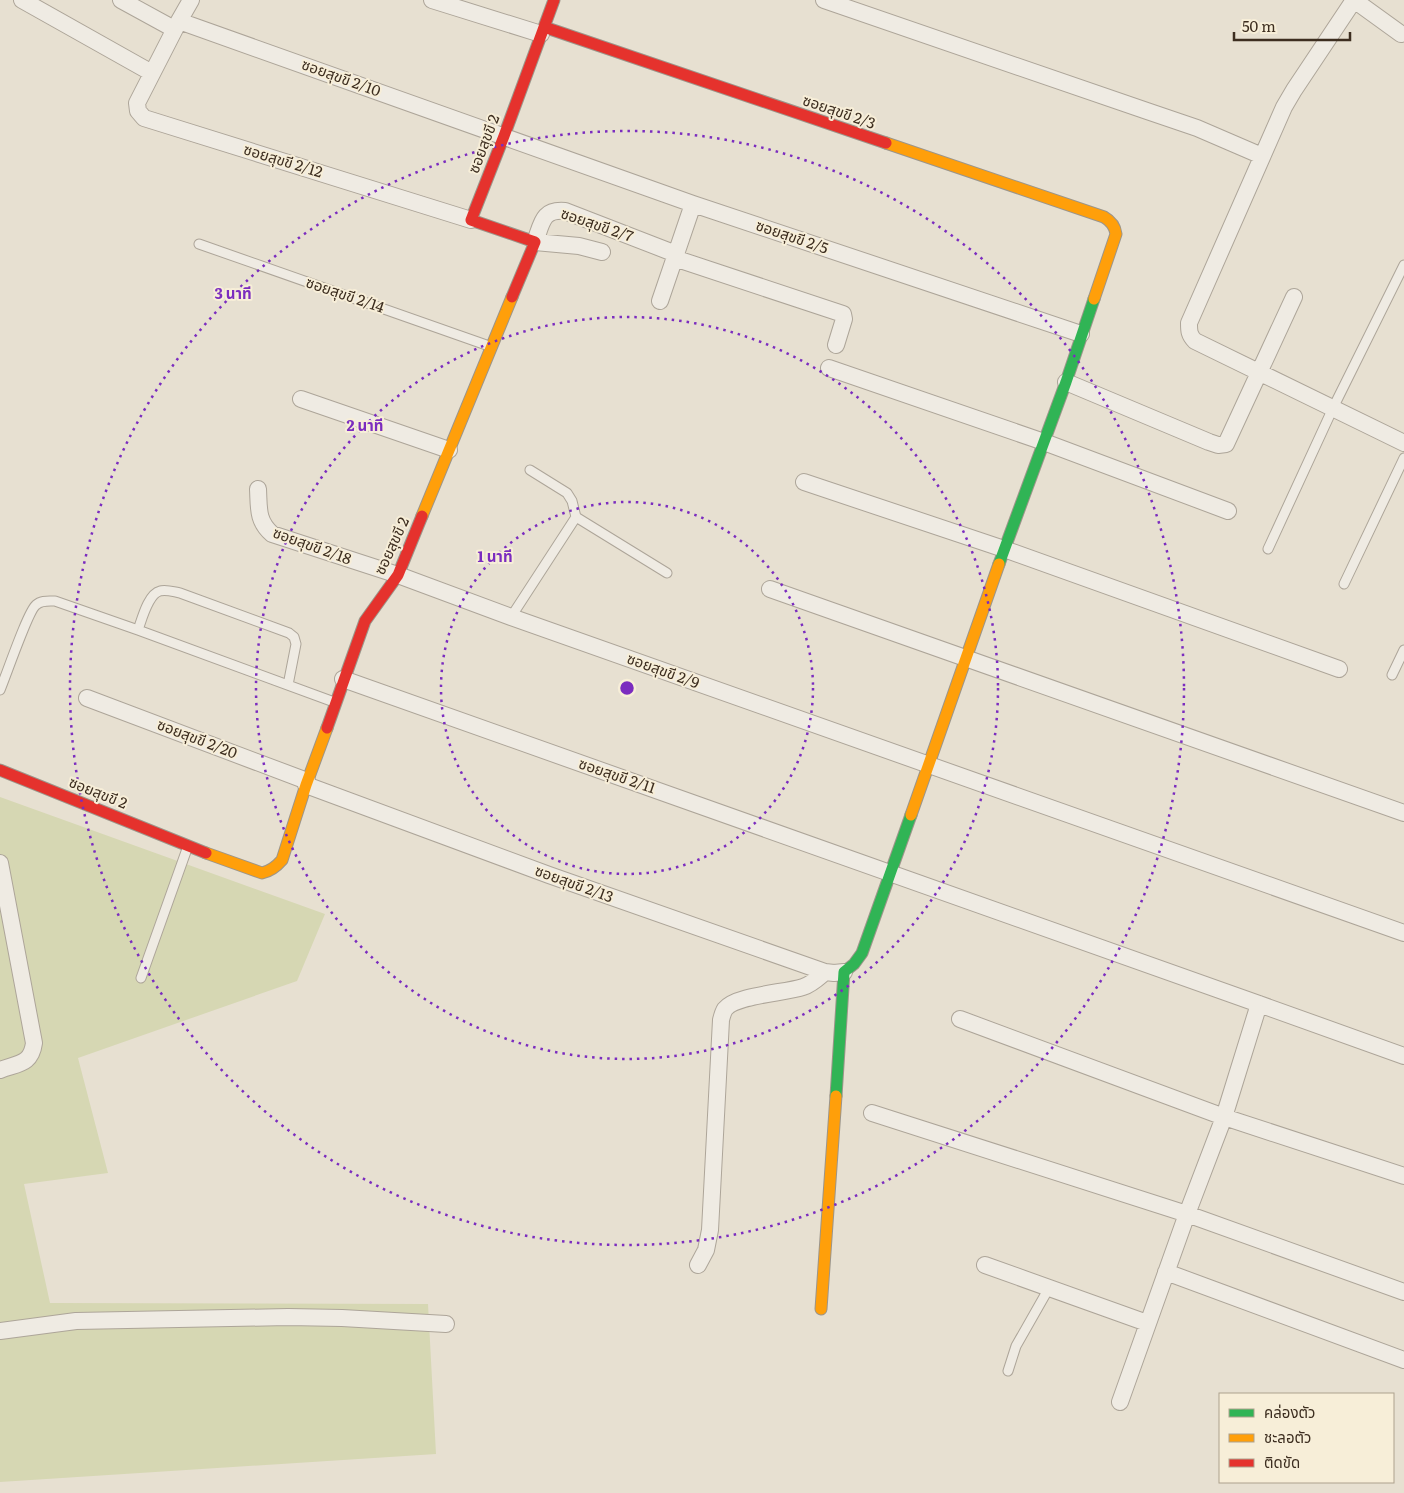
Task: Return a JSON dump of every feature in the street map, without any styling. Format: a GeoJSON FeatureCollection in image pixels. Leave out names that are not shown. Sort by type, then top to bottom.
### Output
{"type":"FeatureCollection","features":[{"type":"Feature","properties":{"kind":"street"},"geometry":{"type":"LineString","coordinates":[[22,0],[152,73],[191,0]]}},
{"type":"Feature","properties":{"kind":"street","name":"ซอยสุขขี 2/10"},"geometry":{"type":"LineString","coordinates":[[121,0],[176,25],[504,136]]}},
{"type":"Feature","properties":{"kind":"street"},"geometry":{"type":"LineString","coordinates":[[432,0],[542,31]]}},
{"type":"Feature","properties":{"kind":"street","name":"ซอยสุขขี 2"},"geometry":{"type":"LineString","coordinates":[[470,220],[504,136],[554,0]]}},
{"type":"Feature","properties":{"kind":"street"},"geometry":{"type":"LineString","coordinates":[[824,0],[1180,122],[1262,156]]}},
{"type":"Feature","properties":{"kind":"street"},"geometry":{"type":"LineString","coordinates":[[1401,34],[1354,0],[1294,90],[1262,156],[1189,323],[1190,336],[1195,341],[1404,443]]}},
{"type":"Feature","properties":{"kind":"street","name":"ซอยสุขขี 2/3"},"geometry":{"type":"LineString","coordinates":[[542,31],[1104,217],[1114,224],[1116,234],[1081,334]]}},
{"type":"Feature","properties":{"kind":"street","name":"ซอยสุขขี 2/12"},"geometry":{"type":"LineString","coordinates":[[152,73],[137,103],[138,111],[144,118],[470,220]]}},
{"type":"Feature","properties":{"kind":"street","name":"ซอยสุขขี 2/5"},"geometry":{"type":"LineString","coordinates":[[504,136],[693,204],[1081,334]]}},
{"type":"Feature","properties":{"kind":"street"},"geometry":{"type":"LineString","coordinates":[[660,301],[693,204]]}},
{"type":"Feature","properties":{"kind":"street","name":"ซอยสุขขี 2/7"},"geometry":{"type":"LineString","coordinates":[[535,242],[546,215],[554,210],[565,212],[675,256]]}},
{"type":"Feature","properties":{"kind":"street"},"geometry":{"type":"LineString","coordinates":[[470,220],[535,242],[579,246],[602,252]]}},
{"type":"Feature","properties":{"kind":"street","name":"ซอยสุขขี 2"},"geometry":{"type":"LineString","coordinates":[[0,770],[188,846],[262,873],[272,871],[282,860],[306,783],[365,621],[398,575],[535,242]]}},
{"type":"Feature","properties":{"kind":"street"},"geometry":{"type":"LineString","coordinates":[[675,256],[843,314],[844,319],[836,345]]}},
{"type":"Feature","properties":{"kind":"street"},"geometry":{"type":"LineString","coordinates":[[1066,382],[1218,445],[1226,444],[1294,297]]}},
{"type":"Feature","properties":{"kind":"street"},"geometry":{"type":"LineString","coordinates":[[821,1309],[844,972],[854,964],[862,953],[1004,549],[1066,382],[1081,334]]}},
{"type":"Feature","properties":{"kind":"street"},"geometry":{"type":"LineString","coordinates":[[829,368],[1044,442],[1228,511]]}},
{"type":"Feature","properties":{"kind":"street"},"geometry":{"type":"LineString","coordinates":[[301,399],[449,450]]}},
{"type":"Feature","properties":{"kind":"street"},"geometry":{"type":"LineString","coordinates":[[804,482],[1004,549],[1340,669]]}},
{"type":"Feature","properties":{"kind":"street","name":"ซอยสุขขี 2/18"},"geometry":{"type":"LineString","coordinates":[[258,489],[260,518],[264,528],[272,534],[398,575]]}},
{"type":"Feature","properties":{"kind":"street","name":"ซอยสุขขี 2/9"},"geometry":{"type":"LineString","coordinates":[[398,575],[928,766],[1404,933]]}},
{"type":"Feature","properties":{"kind":"street"},"geometry":{"type":"LineString","coordinates":[[770,588],[1404,813]]}},
{"type":"Feature","properties":{"kind":"street","name":"ซอยสุขขี 2/11"},"geometry":{"type":"LineString","coordinates":[[343,679],[1404,1056]]}},
{"type":"Feature","properties":{"kind":"street","name":"ซอยสุขขี 2/20"},"geometry":{"type":"LineString","coordinates":[[87,698],[306,783]]}},
{"type":"Feature","properties":{"kind":"street","name":"ซอยสุขขี 2/13"},"geometry":{"type":"LineString","coordinates":[[306,783],[549,875],[825,972],[844,972]]}},
{"type":"Feature","properties":{"kind":"street"},"geometry":{"type":"LineString","coordinates":[[0,863],[34,1042],[33,1052],[28,1060],[0,1070]]}},
{"type":"Feature","properties":{"kind":"street"},"geometry":{"type":"LineString","coordinates":[[698,1265],[706,1250],[710,1230],[721,1020],[725,1010],[733,1003],[811,984],[825,972]]}},
{"type":"Feature","properties":{"kind":"street"},"geometry":{"type":"LineString","coordinates":[[1120,1402],[1147,1323],[1224,1117],[1259,1004]]}},
{"type":"Feature","properties":{"kind":"street"},"geometry":{"type":"LineString","coordinates":[[960,1020],[1224,1117],[1404,1176]]}},
{"type":"Feature","properties":{"kind":"street"},"geometry":{"type":"LineString","coordinates":[[872,1113],[1187,1214],[1404,1292]]}},
{"type":"Feature","properties":{"kind":"street"},"geometry":{"type":"LineString","coordinates":[[985,1265],[1147,1323]]}},
{"type":"Feature","properties":{"kind":"street"},"geometry":{"type":"LineString","coordinates":[[1166,1272],[1404,1360]]}},
{"type":"Feature","properties":{"kind":"street"},"geometry":{"type":"LineString","coordinates":[[0,1331],[76,1321],[288,1317],[446,1324]]}},
{"type":"Feature","properties":{"kind":"lane","name":"ซอยสุขขี 2/14"},"geometry":{"type":"LineString","coordinates":[[199,244],[492,347]]}},
{"type":"Feature","properties":{"kind":"lane"},"geometry":{"type":"LineString","coordinates":[[1268,549],[1333,408],[1404,265]]}},
{"type":"Feature","properties":{"kind":"lane"},"geometry":{"type":"LineString","coordinates":[[1344,584],[1404,458]]}},
{"type":"Feature","properties":{"kind":"lane"},"geometry":{"type":"LineString","coordinates":[[530,470],[567,493],[572,501],[576,517],[666,573]]}},
{"type":"Feature","properties":{"kind":"lane"},"geometry":{"type":"LineString","coordinates":[[511,617],[576,517]]}},
{"type":"Feature","properties":{"kind":"lane"},"geometry":{"type":"LineString","coordinates":[[138,630],[152,596],[156,592],[162,590],[180,593],[289,633],[294,637],[296,644],[288,685]]}},
{"type":"Feature","properties":{"kind":"lane"},"geometry":{"type":"LineString","coordinates":[[0,690],[28,618],[35,605],[43,601],[55,601],[335,702]]}},
{"type":"Feature","properties":{"kind":"lane"},"geometry":{"type":"LineString","coordinates":[[1392,675],[1404,650]]}},
{"type":"Feature","properties":{"kind":"lane"},"geometry":{"type":"LineString","coordinates":[[141,978],[188,846]]}},
{"type":"Feature","properties":{"kind":"lane"},"geometry":{"type":"LineString","coordinates":[[1008,1371],[1016,1346],[1049,1288]]}},
{"type":"Feature","properties":{"kind":"green space"},"geometry":{"type":"Polygon","coordinates":[[[0,797],[325,914],[297,981],[78,1058],[108,1173],[24,1184],[50,1303],[428,1304],[436,1454],[0,1482],[0,797]]]}},
{"type":"Feature","properties":{"kind":"traffic: fast"},"geometry":{"type":"LineString","coordinates":[[999,564],[1066,382],[1094,299]]}},
{"type":"Feature","properties":{"kind":"traffic: fast"},"geometry":{"type":"LineString","coordinates":[[836,1096],[844,972],[854,964],[862,953],[911,815]]}},
{"type":"Feature","properties":{"kind":"traffic: slow"},"geometry":{"type":"LineString","coordinates":[[886,143],[1104,217],[1111,222],[1116,234],[1094,299]]}},
{"type":"Feature","properties":{"kind":"traffic: slow"},"geometry":{"type":"LineString","coordinates":[[422,516],[512,297]]}},
{"type":"Feature","properties":{"kind":"traffic: slow"},"geometry":{"type":"LineString","coordinates":[[911,815],[999,564]]}},
{"type":"Feature","properties":{"kind":"traffic: slow"},"geometry":{"type":"LineString","coordinates":[[206,853],[262,873],[271,870],[282,860],[327,728]]}},
{"type":"Feature","properties":{"kind":"traffic: slow"},"geometry":{"type":"LineString","coordinates":[[821,1309],[836,1096]]}},
{"type":"Feature","properties":{"kind":"traffic: jam"},"geometry":{"type":"LineString","coordinates":[[512,297],[535,242],[471,220],[554,0]]}},
{"type":"Feature","properties":{"kind":"traffic: jam"},"geometry":{"type":"LineString","coordinates":[[544,27],[886,143]]}},
{"type":"Feature","properties":{"kind":"traffic: jam"},"geometry":{"type":"LineString","coordinates":[[327,728],[365,621],[398,575],[422,516]]}},
{"type":"Feature","properties":{"kind":"traffic: jam"},"geometry":{"type":"LineString","coordinates":[[0,770],[206,853]]}}]}
